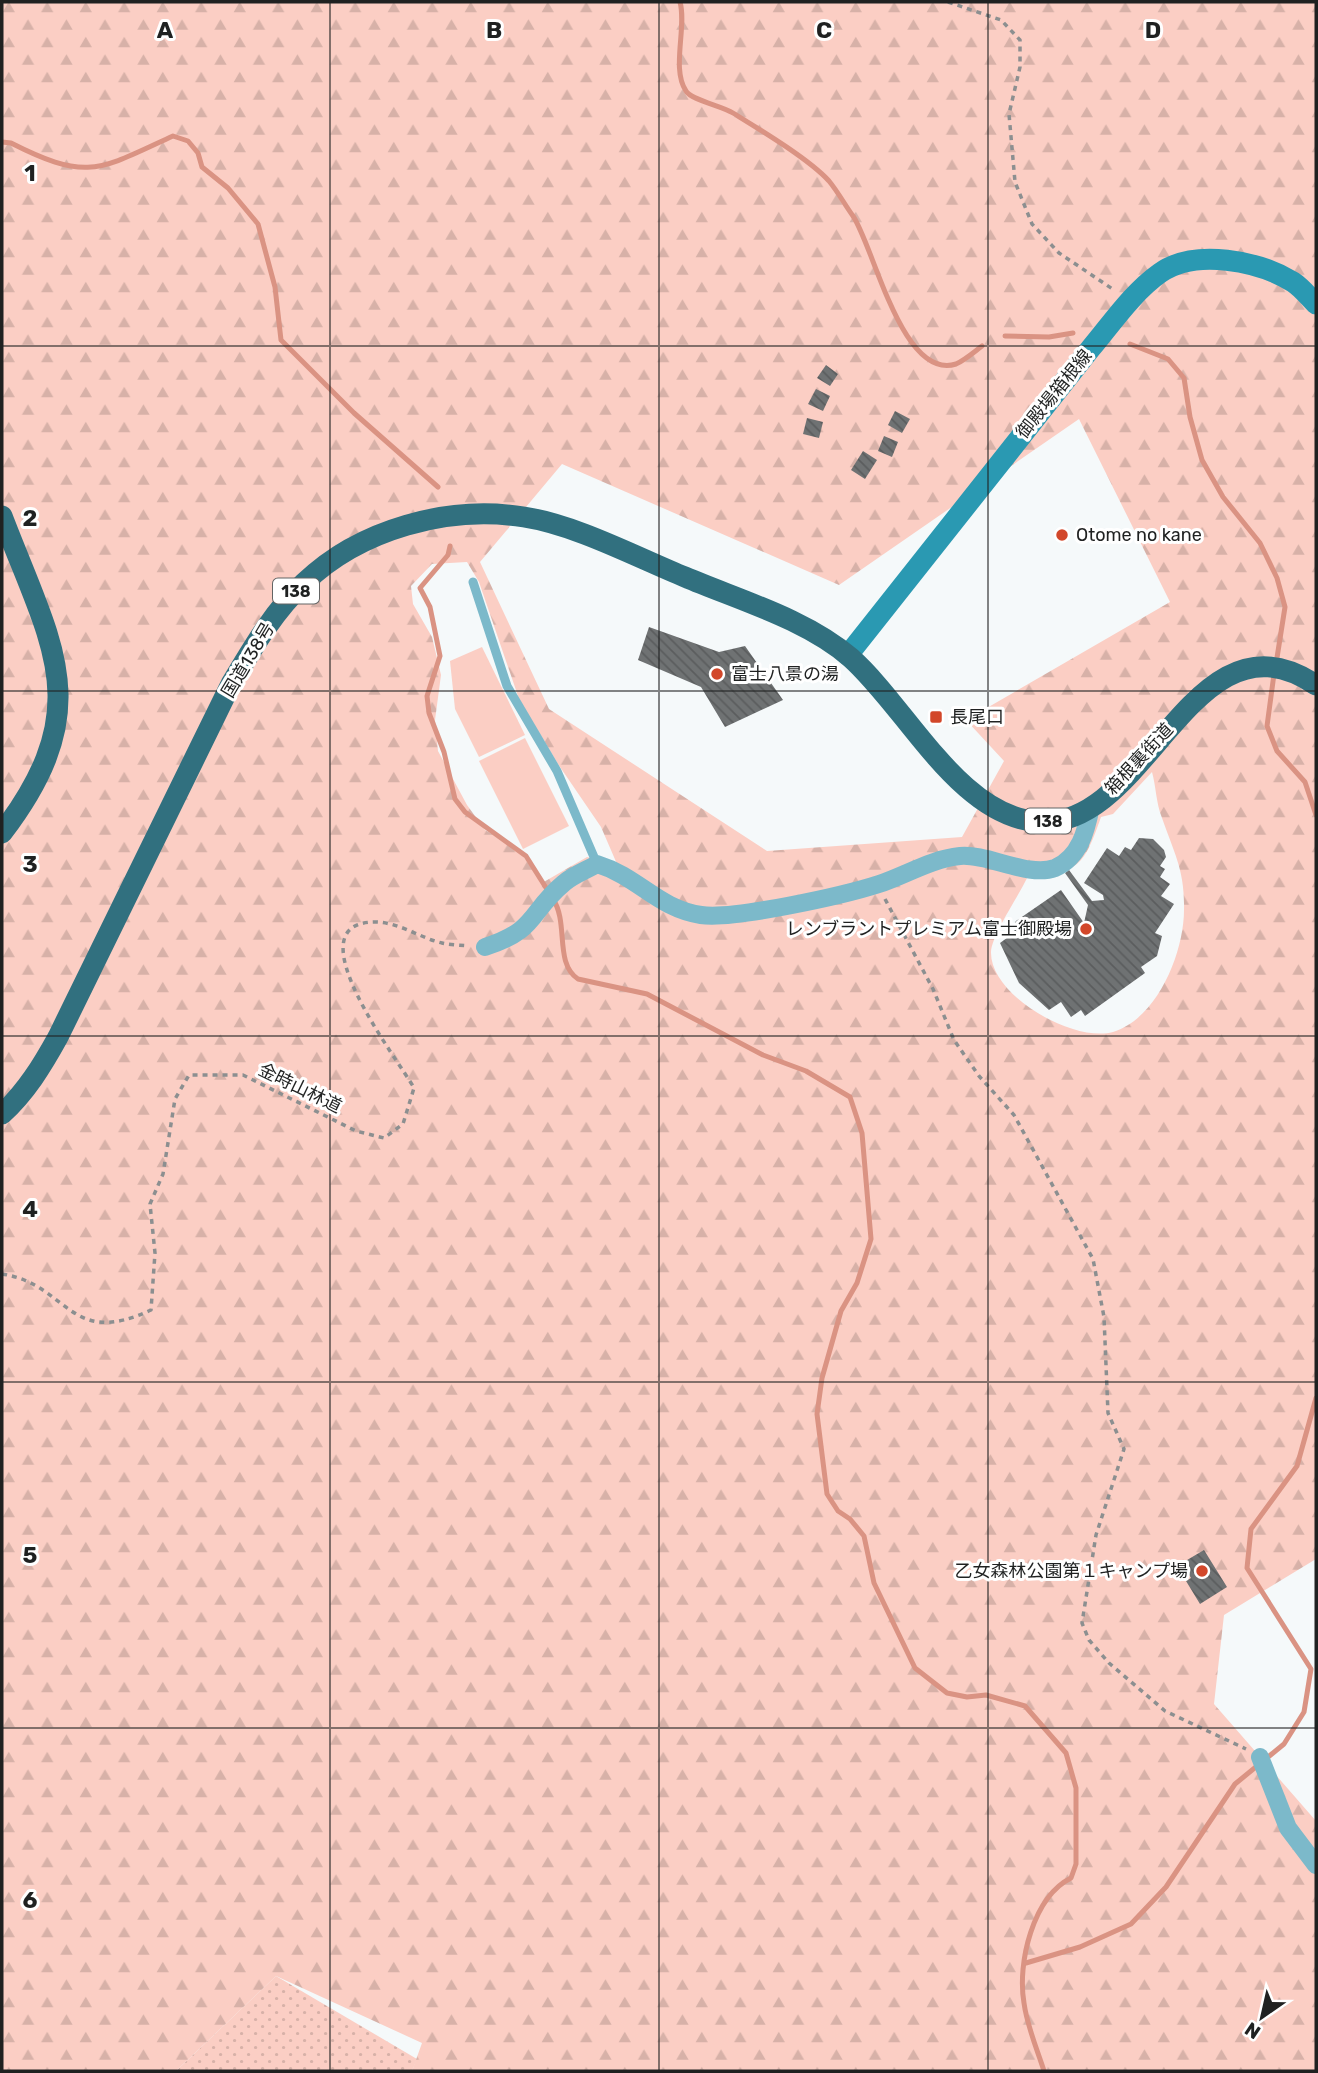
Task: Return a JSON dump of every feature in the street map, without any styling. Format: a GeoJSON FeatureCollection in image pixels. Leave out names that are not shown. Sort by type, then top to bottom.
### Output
{"type":"FeatureCollection","features":[{"type":"Feature","properties":{"kind":"highway","name":"国道138号"},"geometry":{"type":"LineString","coordinates":[[2,1114],[18,1100],[37,1074],[58,1037],[230,684],[253,647],[304,582],[333,558],[369,539],[407,525],[488,513],[527,517],[566,528],[784,619],[848,655]]}},
{"type":"Feature","properties":{"kind":"highway"},"geometry":{"type":"LineString","coordinates":[[2,516],[47,632],[59,693],[59,719],[44,768],[2,834]]}},
{"type":"Feature","properties":{"kind":"highway","name":"箱根裏街道"},"geometry":{"type":"LineString","coordinates":[[848,655],[878,685],[968,792],[991,808],[1016,818],[1043,822],[1067,818],[1091,807],[1135,769],[1195,700],[1218,681],[1261,667],[1290,672],[1316,685]]}},
{"type":"Feature","properties":{"kind":"main road","name":"御殿場箱根線"},"geometry":{"type":"LineString","coordinates":[[848,655],[959,512],[1131,301],[1160,273],[1175,266],[1216,258],[1259,266],[1294,282],[1316,304]]}},
{"type":"Feature","properties":{"kind":"street"},"geometry":{"type":"LineString","coordinates":[[485,947],[510,939],[525,930],[559,888],[597,864],[632,878],[675,909],[704,916],[770,908],[877,884],[930,863],[962,856],[1026,868],[1054,868],[1075,852],[1085,835],[1091,807]]}},
{"type":"Feature","properties":{"kind":"street"},"geometry":{"type":"LineString","coordinates":[[1260,1757],[1288,1828],[1316,1865]]}},
{"type":"Feature","properties":{"kind":"lane"},"geometry":{"type":"LineString","coordinates":[[473,582],[507,686],[557,771],[597,864]]}},
{"type":"Feature","properties":{"kind":"path"},"geometry":{"type":"LineString","coordinates":[[948,2],[1001,20],[1020,40],[1020,67],[1009,114],[1015,182],[1032,224],[1059,253],[1131,301]]}},
{"type":"Feature","properties":{"kind":"path"},"geometry":{"type":"LineString","coordinates":[[877,884],[933,989],[954,1040],[979,1076],[1014,1115],[1093,1259],[1104,1317],[1108,1413],[1124,1449],[1096,1535],[1082,1623],[1089,1640],[1109,1664],[1165,1711],[1260,1757]]}},
{"type":"Feature","properties":{"kind":"path","name":"金時山林道"},"geometry":{"type":"LineString","coordinates":[[2,1274],[23,1277],[71,1311],[97,1324],[128,1321],[151,1310],[155,1253],[150,1203],[163,1174],[175,1099],[189,1075],[243,1075],[356,1131],[384,1138],[403,1124],[414,1088],[356,997],[344,953],[346,935],[357,925],[376,922],[441,943],[485,947]]}},
{"type":"Feature","properties":{"kind":"green space"},"geometry":{"type":"Polygon","coordinates":[[[2,2],[1316,2],[1316,1559],[1224,1615],[1214,1704],[1316,1821],[1316,2071],[412,2071],[422,2043],[276,1976],[176,2071],[2,2071],[2,2]],[[1079,419],[839,585],[562,464],[480,562],[549,709],[767,851],[962,837],[1004,761],[966,720],[1170,602],[1079,419]],[[467,562],[432,564],[411,586],[413,604],[432,637],[441,675],[435,720],[438,751],[467,805],[485,830],[518,849],[542,883],[587,857],[617,864],[601,827],[558,764],[519,699],[479,582],[467,562]],[[1152,772],[1113,814],[1101,817],[1090,846],[1078,863],[1059,872],[1028,876],[1001,925],[991,952],[994,969],[1004,985],[1019,1000],[1057,1023],[1097,1034],[1113,1032],[1143,1013],[1165,981],[1183,927],[1184,896],[1181,873],[1160,812],[1152,772]]]}},
{"type":"Feature","properties":{"kind":"green space"},"geometry":{"type":"Polygon","coordinates":[[[482,647],[525,735],[479,757],[455,709],[450,661],[482,647]]]}},
{"type":"Feature","properties":{"kind":"green space"},"geometry":{"type":"Polygon","coordinates":[[[525,738],[569,826],[523,849],[479,761],[525,738]]]}},
{"type":"Feature","properties":{"kind":"green space"},"geometry":{"type":"Polygon","coordinates":[[[276,1976],[417,2059],[412,2071],[176,2071],[276,1976]]]}},
{"type":"Feature","properties":{"kind":"building"},"geometry":{"type":"Polygon","coordinates":[[[826,365],[838,374],[830,386],[817,378],[826,365]]]}},
{"type":"Feature","properties":{"kind":"building"},"geometry":{"type":"Polygon","coordinates":[[[816,389],[830,396],[823,411],[808,404],[816,389]]]}},
{"type":"Feature","properties":{"kind":"building"},"geometry":{"type":"Polygon","coordinates":[[[895,411],[910,419],[902,433],[888,425],[895,411]]]}},
{"type":"Feature","properties":{"kind":"building"},"geometry":{"type":"Polygon","coordinates":[[[807,418],[823,422],[819,438],[803,434],[807,418]]]}},
{"type":"Feature","properties":{"kind":"building"},"geometry":{"type":"Polygon","coordinates":[[[884,436],[898,442],[892,457],[878,451],[884,436]]]}},
{"type":"Feature","properties":{"kind":"building"},"geometry":{"type":"Polygon","coordinates":[[[863,451],[877,460],[865,479],[851,470],[863,451]]]}},
{"type":"Feature","properties":{"kind":"building","name":"富士八景の湯"},"geometry":{"type":"Polygon","coordinates":[[[649,627],[719,652],[745,646],[783,700],[725,727],[701,687],[638,660],[649,627]]]}},
{"type":"Feature","properties":{"kind":"building","name":"レンブラントプレミアム富士御殿場"},"geometry":{"type":"Polygon","coordinates":[[[1139,838],[1153,839],[1164,850],[1166,857],[1160,866],[1165,869],[1160,877],[1170,884],[1161,896],[1174,904],[1155,933],[1162,936],[1157,956],[1141,967],[1145,973],[1085,1016],[1081,1010],[1071,1017],[1061,1002],[1049,1010],[1019,983],[1000,943],[1015,932],[1013,926],[1016,921],[1061,890],[1084,923],[1088,905],[1065,873],[1069,870],[1092,901],[1104,900],[1103,895],[1084,883],[1107,848],[1119,856],[1125,847],[1131,850],[1139,838]]]}},
{"type":"Feature","properties":{"kind":"building","name":"乙女森林公園第１キャンプ場"},"geometry":{"type":"Polygon","coordinates":[[[1204,1550],[1227,1587],[1200,1604],[1186,1581],[1191,1578],[1182,1563],[1204,1550]]]}},
{"type":"Feature","properties":{"kind":"waterway"},"geometry":{"type":"LineString","coordinates":[[680,2],[682,23],[679,60],[686,91],[694,97],[728,110],[756,127],[797,154],[829,181],[853,216],[892,308],[905,333],[920,352],[937,364],[956,364],[982,346]]}},
{"type":"Feature","properties":{"kind":"waterway"},"geometry":{"type":"LineString","coordinates":[[2,142],[11,143],[58,163],[93,167],[127,157],[173,136],[188,141],[198,153],[202,167],[228,188],[258,224],[275,287],[281,340],[354,413],[438,487]]}},
{"type":"Feature","properties":{"kind":"waterway"},"geometry":{"type":"LineString","coordinates":[[1005,336],[1049,337],[1073,333]]}},
{"type":"Feature","properties":{"kind":"waterway"},"geometry":{"type":"LineString","coordinates":[[1130,344],[1168,359],[1184,378],[1190,417],[1202,460],[1223,497],[1260,543],[1277,578],[1285,607],[1276,664]]}},
{"type":"Feature","properties":{"kind":"waterway"},"geometry":{"type":"LineString","coordinates":[[450,546],[448,555],[420,588],[430,607],[440,656],[427,696],[429,713],[444,752],[455,799],[465,812],[526,856],[548,891]]}},
{"type":"Feature","properties":{"kind":"waterway"},"geometry":{"type":"LineString","coordinates":[[1274,674],[1267,726],[1277,751],[1305,782],[1316,815]]}},
{"type":"Feature","properties":{"kind":"waterway"},"geometry":{"type":"LineString","coordinates":[[553,899],[558,909],[566,963],[578,979],[647,994],[763,1055],[806,1071],[850,1097],[862,1133],[871,1239],[857,1283],[841,1311],[822,1378],[817,1414],[827,1494],[838,1511],[850,1519],[864,1536],[874,1583],[915,1668],[947,1693],[967,1697],[986,1695],[1025,1706],[1066,1753],[1076,1788],[1076,1864],[1071,1878],[1058,1887],[1038,1915],[1023,1969],[1025,2012],[1044,2071]]}},
{"type":"Feature","properties":{"kind":"waterway"},"geometry":{"type":"LineString","coordinates":[[1026,1963],[1080,1947],[1131,1924],[1166,1887],[1235,1784],[1284,1744],[1304,1712],[1311,1669],[1247,1568],[1251,1529],[1297,1466],[1316,1398]]}},
{"type":"Feature","properties":{"kind":"place","name":"Otome no kane"},"geometry":{"type":"Point","coordinates":[1062,535]}},
{"type":"Feature","properties":{"kind":"place","name":"富士八景の湯"},"geometry":{"type":"Point","coordinates":[717,674]}},
{"type":"Feature","properties":{"kind":"place","name":"長尾口"},"geometry":{"type":"Point","coordinates":[936,717]}},
{"type":"Feature","properties":{"kind":"place","name":"レンブラントプレミアム富士御殿場"},"geometry":{"type":"Point","coordinates":[1086,929]}},
{"type":"Feature","properties":{"kind":"place","name":"乙女森林公園第１キャンプ場"},"geometry":{"type":"Point","coordinates":[1202,1571]}}]}
